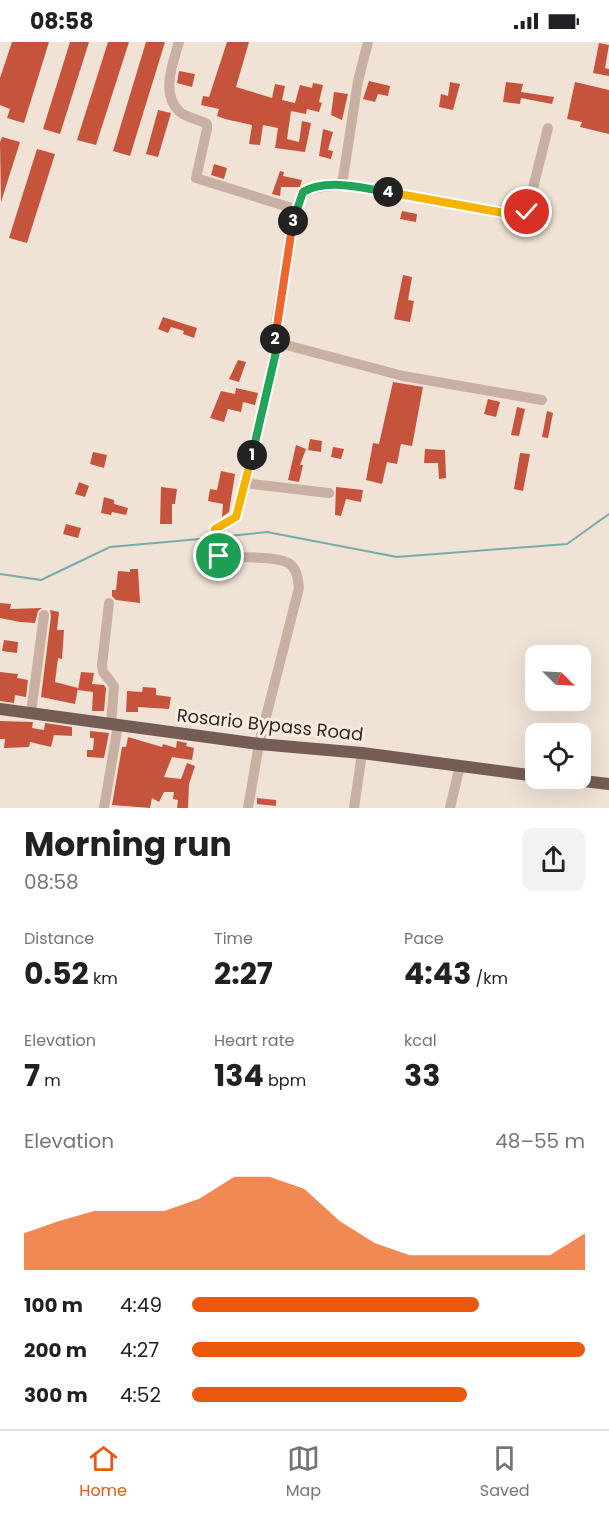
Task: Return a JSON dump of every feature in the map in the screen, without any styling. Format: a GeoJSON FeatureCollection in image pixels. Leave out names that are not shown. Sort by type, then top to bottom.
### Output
{"type":"FeatureCollection","features":[{"type":"Feature","properties":{"kind":"main road","name":"Rosario Bypass Road"},"geometry":{"type":"LineString","coordinates":[[0,710],[259,744],[362,753],[525,775]]}},
{"type":"Feature","properties":{"kind":"main road"},"geometry":{"type":"LineString","coordinates":[[591,782],[609,784]]}},
{"type":"Feature","properties":{"kind":"street"},"geometry":{"type":"LineString","coordinates":[[179,42],[169,84],[176,105],[182,113],[207,124],[196,178],[295,209]]}},
{"type":"Feature","properties":{"kind":"street"},"geometry":{"type":"LineString","coordinates":[[340,184],[368,42]]}},
{"type":"Feature","properties":{"kind":"street"},"geometry":{"type":"LineString","coordinates":[[248,808],[259,744],[298,588],[297,575],[291,565],[279,560],[219,556],[213,548],[215,529],[236,517],[265,404],[276,352],[275,328],[295,209],[303,192],[313,186],[330,187],[340,184],[520,216],[527,212],[548,128]]}},
{"type":"Feature","properties":{"kind":"street"},"geometry":{"type":"LineString","coordinates":[[275,342],[403,376],[542,400]]}},
{"type":"Feature","properties":{"kind":"street"},"geometry":{"type":"LineString","coordinates":[[244,483],[329,493]]}},
{"type":"Feature","properties":{"kind":"street"},"geometry":{"type":"LineString","coordinates":[[104,808],[114,724],[114,686],[103,672],[102,665],[109,603]]}},
{"type":"Feature","properties":{"kind":"street"},"geometry":{"type":"LineString","coordinates":[[32,713],[44,615]]}},
{"type":"Feature","properties":{"kind":"street"},"geometry":{"type":"LineString","coordinates":[[354,808],[362,753]]}},
{"type":"Feature","properties":{"kind":"street"},"geometry":{"type":"LineString","coordinates":[[450,808],[460,766]]}},
{"type":"Feature","properties":{"kind":"building"},"geometry":{"type":"Polygon","coordinates":[[[12,42],[49,42],[24,123],[7,118],[10,109],[0,105],[0,78],[12,42]]]}},
{"type":"Feature","properties":{"kind":"building"},"geometry":{"type":"Polygon","coordinates":[[[70,42],[89,42],[60,134],[43,129],[70,42]]]}},
{"type":"Feature","properties":{"kind":"building"},"geometry":{"type":"Polygon","coordinates":[[[108,42],[129,42],[96,145],[77,140],[108,42]]]}},
{"type":"Feature","properties":{"kind":"building"},"geometry":{"type":"Polygon","coordinates":[[[146,42],[165,42],[130,156],[113,151],[146,42]]]}},
{"type":"Feature","properties":{"kind":"building"},"geometry":{"type":"Polygon","coordinates":[[[227,42],[249,42],[236,87],[272,98],[275,84],[285,86],[282,100],[295,103],[300,85],[312,88],[313,83],[323,85],[319,112],[307,109],[306,114],[291,111],[287,139],[299,142],[302,121],[311,123],[305,152],[275,148],[278,128],[263,125],[260,145],[249,144],[252,125],[217,116],[219,109],[201,105],[203,96],[209,97],[227,42]]]}},
{"type":"Feature","properties":{"kind":"building"},"geometry":{"type":"Polygon","coordinates":[[[599,43],[609,45],[605,68],[609,69],[609,76],[593,73],[599,43]]]}},
{"type":"Feature","properties":{"kind":"building"},"geometry":{"type":"Polygon","coordinates":[[[179,71],[195,74],[192,87],[177,83],[179,71]]]}},
{"type":"Feature","properties":{"kind":"building"},"geometry":{"type":"Polygon","coordinates":[[[369,81],[390,86],[388,96],[378,94],[375,102],[363,99],[369,81]]]}},
{"type":"Feature","properties":{"kind":"building"},"geometry":{"type":"Polygon","coordinates":[[[450,82],[460,84],[453,110],[439,107],[441,94],[448,96],[450,82]]]}},
{"type":"Feature","properties":{"kind":"building"},"geometry":{"type":"Polygon","coordinates":[[[506,82],[523,84],[521,92],[554,97],[552,104],[521,98],[520,104],[503,102],[506,82]]]}},
{"type":"Feature","properties":{"kind":"building"},"geometry":{"type":"Polygon","coordinates":[[[575,82],[609,90],[609,134],[580,127],[582,122],[567,119],[575,82]]]}},
{"type":"Feature","properties":{"kind":"building"},"geometry":{"type":"Polygon","coordinates":[[[334,92],[348,94],[342,120],[331,115],[334,92]]]}},
{"type":"Feature","properties":{"kind":"building"},"geometry":{"type":"Polygon","coordinates":[[[158,110],[171,113],[158,157],[146,154],[158,110]]]}},
{"type":"Feature","properties":{"kind":"building"},"geometry":{"type":"Polygon","coordinates":[[[323,129],[333,132],[328,150],[333,151],[331,159],[319,156],[323,129]]]}},
{"type":"Feature","properties":{"kind":"building"},"geometry":{"type":"Polygon","coordinates":[[[2,137],[20,142],[1,202],[0,142],[2,137]]]}},
{"type":"Feature","properties":{"kind":"building"},"geometry":{"type":"Polygon","coordinates":[[[37,149],[55,154],[27,243],[9,238],[37,149]]]}},
{"type":"Feature","properties":{"kind":"building"},"geometry":{"type":"Polygon","coordinates":[[[214,164],[227,168],[224,179],[211,175],[214,164]]]}},
{"type":"Feature","properties":{"kind":"building"},"geometry":{"type":"Polygon","coordinates":[[[280,171],[284,172],[283,176],[302,180],[300,187],[281,187],[280,196],[272,194],[280,171]]]}},
{"type":"Feature","properties":{"kind":"building"},"geometry":{"type":"Polygon","coordinates":[[[402,211],[417,214],[416,222],[400,219],[402,211]]]}},
{"type":"Feature","properties":{"kind":"building"},"geometry":{"type":"Polygon","coordinates":[[[403,275],[412,277],[408,300],[414,301],[410,322],[394,319],[403,275]]]}},
{"type":"Feature","properties":{"kind":"building"},"geometry":{"type":"Polygon","coordinates":[[[163,317],[197,328],[194,338],[183,334],[184,331],[171,327],[168,333],[158,329],[163,317]]]}},
{"type":"Feature","properties":{"kind":"building"},"geometry":{"type":"Polygon","coordinates":[[[238,360],[246,362],[239,382],[229,379],[238,360]]]}},
{"type":"Feature","properties":{"kind":"building"},"geometry":{"type":"Polygon","coordinates":[[[393,382],[423,387],[412,446],[401,444],[397,464],[387,462],[382,484],[366,480],[373,443],[379,444],[393,382]]]}},
{"type":"Feature","properties":{"kind":"building"},"geometry":{"type":"Polygon","coordinates":[[[236,388],[258,393],[255,405],[243,402],[241,412],[228,409],[224,422],[210,418],[221,391],[235,394],[236,388]]]}},
{"type":"Feature","properties":{"kind":"building"},"geometry":{"type":"Polygon","coordinates":[[[488,399],[500,402],[496,417],[484,414],[488,399]]]}},
{"type":"Feature","properties":{"kind":"building"},"geometry":{"type":"Polygon","coordinates":[[[517,407],[525,409],[519,436],[511,435],[517,407]]]}},
{"type":"Feature","properties":{"kind":"building"},"geometry":{"type":"Polygon","coordinates":[[[547,411],[553,413],[548,438],[542,437],[547,411]]]}},
{"type":"Feature","properties":{"kind":"building"},"geometry":{"type":"Polygon","coordinates":[[[310,439],[322,441],[321,452],[308,450],[310,439]]]}},
{"type":"Feature","properties":{"kind":"building"},"geometry":{"type":"Polygon","coordinates":[[[296,445],[306,449],[300,465],[303,465],[299,482],[288,480],[296,445]]]}},
{"type":"Feature","properties":{"kind":"building"},"geometry":{"type":"Polygon","coordinates":[[[333,447],[344,449],[341,459],[331,457],[333,447]]]}},
{"type":"Feature","properties":{"kind":"building"},"geometry":{"type":"Polygon","coordinates":[[[425,449],[445,450],[446,478],[439,479],[438,463],[424,463],[425,449]]]}},
{"type":"Feature","properties":{"kind":"building"},"geometry":{"type":"Polygon","coordinates":[[[93,452],[107,455],[104,468],[90,464],[93,452]]]}},
{"type":"Feature","properties":{"kind":"building"},"geometry":{"type":"Polygon","coordinates":[[[520,453],[530,454],[523,491],[514,489],[520,453]]]}},
{"type":"Feature","properties":{"kind":"building"},"geometry":{"type":"Polygon","coordinates":[[[221,471],[235,474],[229,512],[222,517],[223,504],[208,501],[210,489],[217,490],[221,471]]]}},
{"type":"Feature","properties":{"kind":"building"},"geometry":{"type":"Polygon","coordinates":[[[79,482],[89,486],[85,497],[75,494],[79,482]]]}},
{"type":"Feature","properties":{"kind":"building"},"geometry":{"type":"Polygon","coordinates":[[[161,487],[177,489],[175,504],[172,504],[172,524],[160,524],[161,487]]]}},
{"type":"Feature","properties":{"kind":"building"},"geometry":{"type":"Polygon","coordinates":[[[336,487],[363,490],[361,502],[346,499],[341,516],[335,515],[336,487]]]}},
{"type":"Feature","properties":{"kind":"building"},"geometry":{"type":"Polygon","coordinates":[[[104,497],[114,500],[114,504],[128,508],[126,515],[112,512],[111,515],[101,513],[104,497]]]}},
{"type":"Feature","properties":{"kind":"building"},"geometry":{"type":"Polygon","coordinates":[[[66,524],[81,528],[78,538],[63,534],[66,524]]]}},
{"type":"Feature","properties":{"kind":"building"},"geometry":{"type":"Polygon","coordinates":[[[130,569],[138,569],[140,603],[116,600],[112,596],[112,590],[116,590],[118,571],[130,572],[130,569]]]}},
{"type":"Feature","properties":{"kind":"building"},"geometry":{"type":"Polygon","coordinates":[[[0,603],[11,604],[10,609],[42,608],[38,611],[35,623],[20,622],[0,618],[0,603]]]}},
{"type":"Feature","properties":{"kind":"building"},"geometry":{"type":"Polygon","coordinates":[[[50,610],[59,612],[57,630],[64,630],[62,659],[58,658],[55,682],[78,688],[75,704],[41,697],[40,705],[50,610]]]}},
{"type":"Feature","properties":{"kind":"building"},"geometry":{"type":"Polygon","coordinates":[[[4,640],[18,642],[17,653],[2,651],[4,640]]]}},
{"type":"Feature","properties":{"kind":"building"},"geometry":{"type":"Polygon","coordinates":[[[0,672],[18,674],[17,678],[28,680],[26,697],[15,695],[14,703],[0,701],[0,672]]]}},
{"type":"Feature","properties":{"kind":"building"},"geometry":{"type":"Polygon","coordinates":[[[81,672],[94,673],[92,684],[104,685],[106,688],[104,711],[92,711],[93,692],[78,690],[81,672]]]}},
{"type":"Feature","properties":{"kind":"building"},"geometry":{"type":"Polygon","coordinates":[[[143,687],[156,688],[156,695],[171,697],[169,709],[138,707],[138,712],[126,712],[127,691],[142,692],[143,687]]]}},
{"type":"Feature","properties":{"kind":"building"},"geometry":{"type":"Polygon","coordinates":[[[0,721],[33,722],[32,728],[44,730],[45,723],[72,727],[72,736],[54,735],[51,747],[30,742],[29,747],[4,748],[5,739],[0,739],[0,721]]]}},
{"type":"Feature","properties":{"kind":"building"},"geometry":{"type":"Polygon","coordinates":[[[90,731],[109,733],[104,758],[87,757],[87,750],[93,750],[94,738],[90,738],[90,731]]]}},
{"type":"Feature","properties":{"kind":"building"},"geometry":{"type":"Polygon","coordinates":[[[128,737],[162,747],[163,744],[176,748],[177,741],[187,743],[186,746],[194,748],[192,760],[172,757],[164,777],[181,779],[187,763],[195,766],[189,784],[188,808],[177,808],[178,800],[173,799],[174,792],[164,792],[159,802],[152,798],[150,808],[112,805],[122,747],[126,747],[128,737]]]}},
{"type":"Feature","properties":{"kind":"building"},"geometry":{"type":"Polygon","coordinates":[[[257,798],[276,800],[276,806],[257,804],[257,798]]]}},
{"type":"Feature","properties":{"kind":"waterway"},"geometry":{"type":"LineString","coordinates":[[219,537],[267,532],[397,557],[567,544],[609,514]]}},
{"type":"Feature","properties":{"kind":"waterway"},"geometry":{"type":"LineString","coordinates":[[0,574],[41,580],[110,547],[211,538]]}},
{"type":"Feature","properties":{"kind":"route"},"geometry":{"type":"LineString","coordinates":[[219,556],[213,548],[215,529],[219,525],[231,522],[236,517],[265,404],[276,352],[275,328],[295,209],[303,192],[313,186],[330,187],[340,184],[520,216],[527,212]]}}]}
